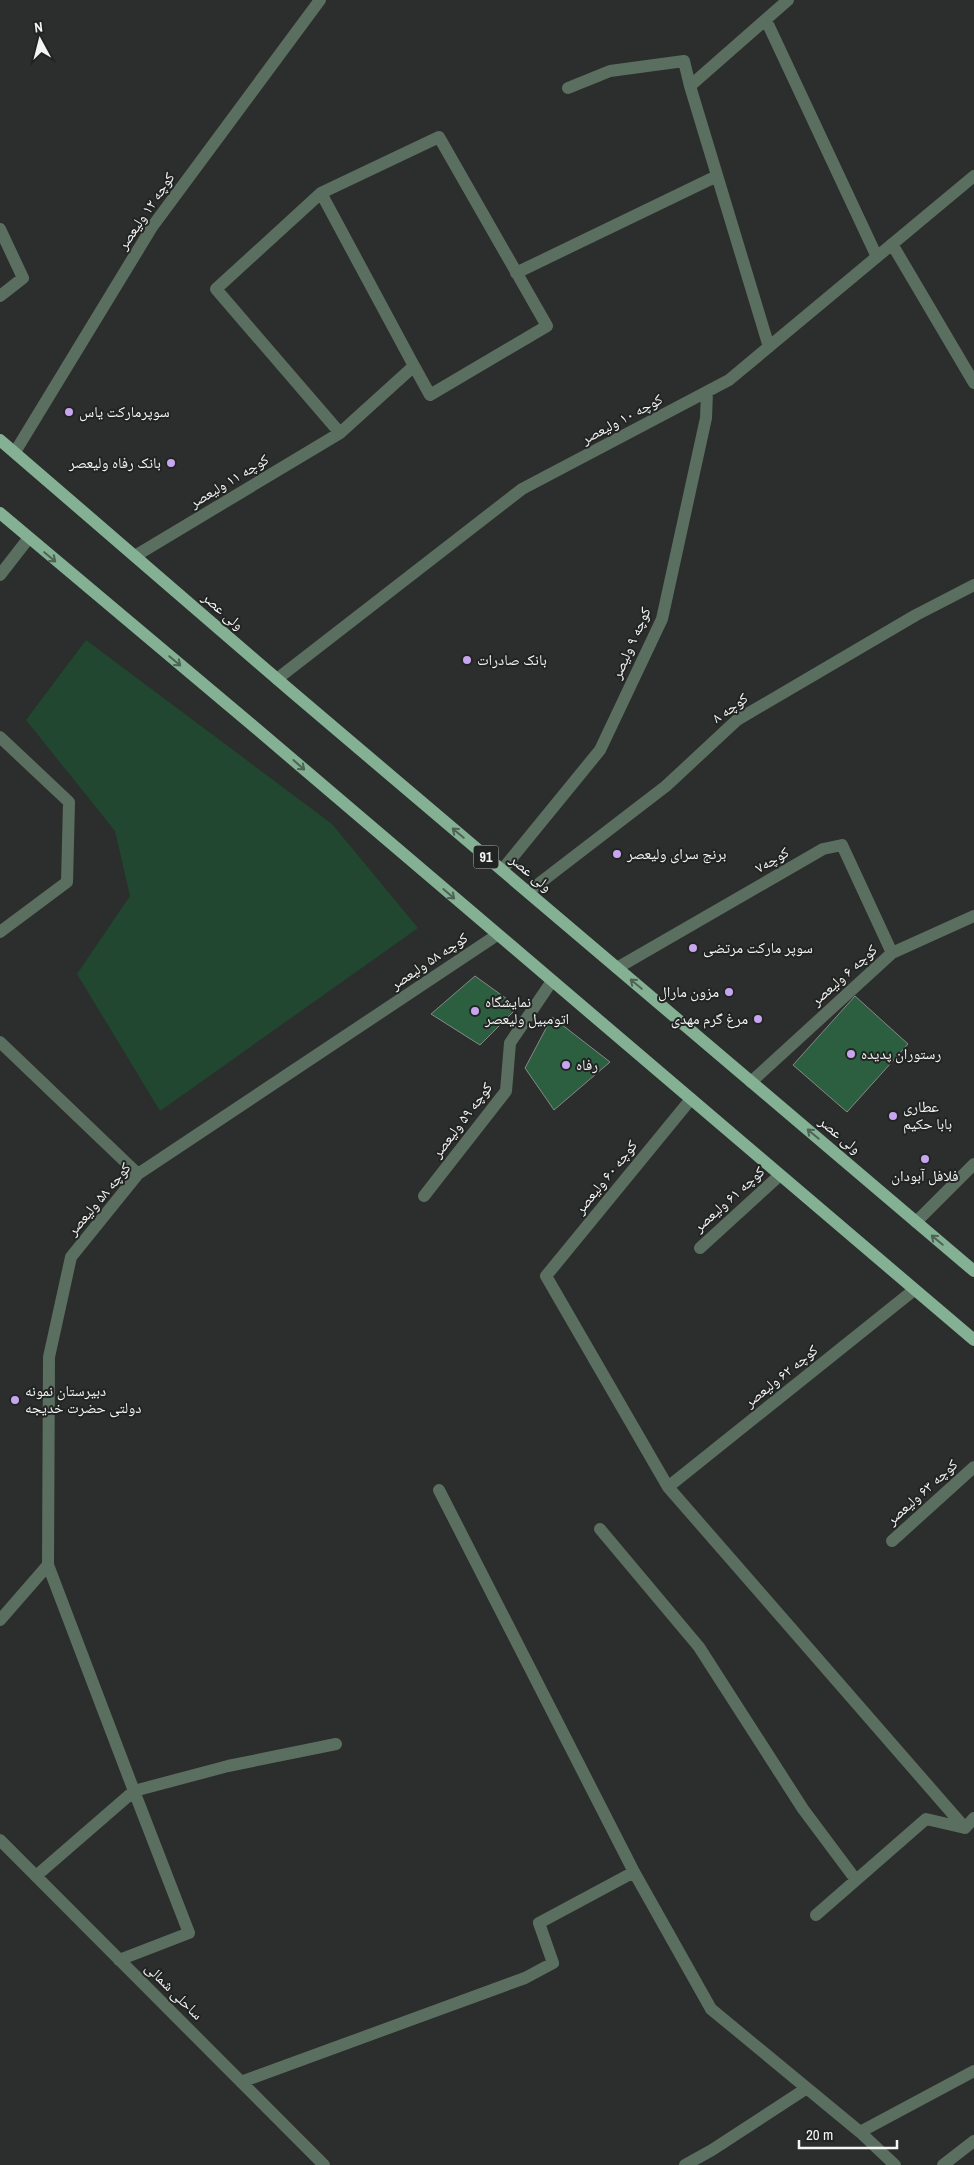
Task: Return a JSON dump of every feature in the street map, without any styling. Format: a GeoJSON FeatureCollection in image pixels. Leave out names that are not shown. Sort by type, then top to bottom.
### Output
{"type":"FeatureCollection","features":[{"type":"Feature","properties":{"kind":"main road","name":"ولی عصر"},"geometry":{"type":"LineString","coordinates":[[0,440],[277,679],[974,1271]]}},
{"type":"Feature","properties":{"kind":"main road"},"geometry":{"type":"LineString","coordinates":[[0,513],[28,539],[258,730],[974,1340]]}},
{"type":"Feature","properties":{"kind":"street","name":"کوچه ۱۲ ولیعصر"},"geometry":{"type":"LineString","coordinates":[[15,452],[152,227],[320,0]]}},
{"type":"Feature","properties":{"kind":"street"},"geometry":{"type":"LineString","coordinates":[[690,86],[788,0]]}},
{"type":"Feature","properties":{"kind":"street"},"geometry":{"type":"LineString","coordinates":[[766,20],[877,257]]}},
{"type":"Feature","properties":{"kind":"street"},"geometry":{"type":"LineString","coordinates":[[568,88],[610,71],[684,61],[769,347]]}},
{"type":"Feature","properties":{"kind":"street"},"geometry":{"type":"LineString","coordinates":[[320,193],[430,395],[547,326],[439,137],[320,193],[216,289],[340,433]]}},
{"type":"Feature","properties":{"kind":"street"},"geometry":{"type":"LineString","coordinates":[[516,272],[717,176]]}},
{"type":"Feature","properties":{"kind":"street","name":"کوچه ۱۰ ولیعصر"},"geometry":{"type":"LineString","coordinates":[[277,679],[522,489],[729,380],[974,176]]}},
{"type":"Feature","properties":{"kind":"street"},"geometry":{"type":"LineString","coordinates":[[0,229],[23,278],[0,296]]}},
{"type":"Feature","properties":{"kind":"street"},"geometry":{"type":"LineString","coordinates":[[892,244],[974,383]]}},
{"type":"Feature","properties":{"kind":"street","name":"کوچه ۱۱ ولیعصر"},"geometry":{"type":"LineString","coordinates":[[135,556],[340,433],[414,366]]}},
{"type":"Feature","properties":{"kind":"street","name":"کوچه ۹ ولیصر"},"geometry":{"type":"LineString","coordinates":[[502,870],[600,750],[662,619],[706,418],[707,392]]}},
{"type":"Feature","properties":{"kind":"street"},"geometry":{"type":"LineString","coordinates":[[0,575],[28,539]]}},
{"type":"Feature","properties":{"kind":"street","name":"کوچه ۸"},"geometry":{"type":"LineString","coordinates":[[528,892],[666,786],[737,720],[916,615],[974,585]]}},
{"type":"Feature","properties":{"kind":"street"},"geometry":{"type":"LineString","coordinates":[[0,737],[68,802],[67,882],[0,932]]}},
{"type":"Feature","properties":{"kind":"street","name":"کوچه۷"},"geometry":{"type":"LineString","coordinates":[[617,968],[823,849],[842,845],[892,953]]}},
{"type":"Feature","properties":{"kind":"street","name":"کوچه ۶ ولیعصر"},"geometry":{"type":"LineString","coordinates":[[752,1082],[892,953],[974,916]]}},
{"type":"Feature","properties":{"kind":"street","name":"کوچه ۵۸ ولیعصر"},"geometry":{"type":"LineString","coordinates":[[48,1565],[49,1357],[71,1257],[138,1174],[498,935]]}},
{"type":"Feature","properties":{"kind":"street","name":"کوچه ۵۹ ولیعصر"},"geometry":{"type":"LineString","coordinates":[[424,1196],[506,1091],[510,1043],[552,981]]}},
{"type":"Feature","properties":{"kind":"street"},"geometry":{"type":"LineString","coordinates":[[0,1042],[138,1174]]}},
{"type":"Feature","properties":{"kind":"street","name":"کوچه ۶۰ ولیعصر"},"geometry":{"type":"LineString","coordinates":[[668,1487],[546,1276],[691,1099]]}},
{"type":"Feature","properties":{"kind":"street"},"geometry":{"type":"LineString","coordinates":[[916,1222],[974,1164]]}},
{"type":"Feature","properties":{"kind":"street","name":"کوچه ۶۱ ولیعصر"},"geometry":{"type":"LineString","coordinates":[[700,1248],[780,1175]]}},
{"type":"Feature","properties":{"kind":"street","name":"کوچه ۶۲ ولیعصر"},"geometry":{"type":"LineString","coordinates":[[668,1487],[914,1290]]}},
{"type":"Feature","properties":{"kind":"street","name":"کوچه ۶۳ ولیعصر"},"geometry":{"type":"LineString","coordinates":[[892,1542],[974,1467]]}},
{"type":"Feature","properties":{"kind":"street"},"geometry":{"type":"LineString","coordinates":[[668,1487],[970,1823]]}},
{"type":"Feature","properties":{"kind":"street"},"geometry":{"type":"LineString","coordinates":[[439,1490],[634,1872],[712,2009],[860,2132],[895,2165]]}},
{"type":"Feature","properties":{"kind":"street"},"geometry":{"type":"LineString","coordinates":[[600,1529],[699,1647],[803,1809],[856,1880]]}},
{"type":"Feature","properties":{"kind":"street"},"geometry":{"type":"LineString","coordinates":[[0,1620],[48,1565],[188,1933],[119,1960]]}},
{"type":"Feature","properties":{"kind":"street"},"geometry":{"type":"LineString","coordinates":[[36,1876],[134,1791],[228,1766],[336,1744]]}},
{"type":"Feature","properties":{"kind":"street"},"geometry":{"type":"LineString","coordinates":[[816,1915],[926,1820],[970,1823]]}},
{"type":"Feature","properties":{"kind":"street","name":"ساحلی شمالی"},"geometry":{"type":"LineString","coordinates":[[0,1840],[324,2165]]}},
{"type":"Feature","properties":{"kind":"street"},"geometry":{"type":"LineString","coordinates":[[241,2082],[532,1975],[553,1963],[539,1923],[634,1872]]}},
{"type":"Feature","properties":{"kind":"street"},"geometry":{"type":"LineString","coordinates":[[860,2132],[974,2071]]}},
{"type":"Feature","properties":{"kind":"street"},"geometry":{"type":"LineString","coordinates":[[685,2165],[712,2150],[807,2088]]}},
{"type":"Feature","properties":{"kind":"street"},"geometry":{"type":"LineString","coordinates":[[943,2165],[974,2141]]}},
{"type":"Feature","properties":{"kind":"green space"},"geometry":{"type":"Polygon","coordinates":[[[86,640],[332,824],[418,928],[160,1111],[77,974],[130,896],[115,831],[26,720],[86,640]]]}},
{"type":"Feature","properties":{"kind":"building","name":"نمایشگاه اتومبیل ولیعصر"},"geometry":{"type":"Polygon","coordinates":[[[475,976],[518,1007],[480,1045],[431,1014],[475,976]]]}},
{"type":"Feature","properties":{"kind":"building","name":"رستوران پدیده"},"geometry":{"type":"Polygon","coordinates":[[[855,996],[908,1044],[847,1112],[793,1065],[855,996]]]}},
{"type":"Feature","properties":{"kind":"building","name":"رفاه"},"geometry":{"type":"Polygon","coordinates":[[[552,1017],[610,1062],[554,1110],[525,1068],[552,1017]]]}},
{"type":"Feature","properties":{"kind":"place","name":"سوپرمارکت یاس"},"geometry":{"type":"Point","coordinates":[69,412]}},
{"type":"Feature","properties":{"kind":"place","name":"بانک رفاه ولیعصر"},"geometry":{"type":"Point","coordinates":[171,463]}},
{"type":"Feature","properties":{"kind":"place","name":"بانک صادرات"},"geometry":{"type":"Point","coordinates":[467,660]}},
{"type":"Feature","properties":{"kind":"place","name":"برنج سرای ولیعصر"},"geometry":{"type":"Point","coordinates":[617,854]}},
{"type":"Feature","properties":{"kind":"place","name":"سوپر مارکت مرتضی"},"geometry":{"type":"Point","coordinates":[693,948]}},
{"type":"Feature","properties":{"kind":"place","name":"مزون مارال"},"geometry":{"type":"Point","coordinates":[729,992]}},
{"type":"Feature","properties":{"kind":"place","name":"نمایشگاه اتومبیل ولیعصر"},"geometry":{"type":"Point","coordinates":[475,1011]}},
{"type":"Feature","properties":{"kind":"place","name":"مرغ گرم مهدی"},"geometry":{"type":"Point","coordinates":[758,1019]}},
{"type":"Feature","properties":{"kind":"place","name":"رستوران پدیده"},"geometry":{"type":"Point","coordinates":[851,1054]}},
{"type":"Feature","properties":{"kind":"place","name":"رفاه"},"geometry":{"type":"Point","coordinates":[566,1065]}},
{"type":"Feature","properties":{"kind":"place","name":"عطاری بابا حکیم"},"geometry":{"type":"Point","coordinates":[893,1116]}},
{"type":"Feature","properties":{"kind":"place","name":"فلافل آبودان"},"geometry":{"type":"Point","coordinates":[925,1159]}},
{"type":"Feature","properties":{"kind":"place","name":"دبیرستان نمونه دولتی حضرت خدیجه"},"geometry":{"type":"Point","coordinates":[15,1400]}}]}
